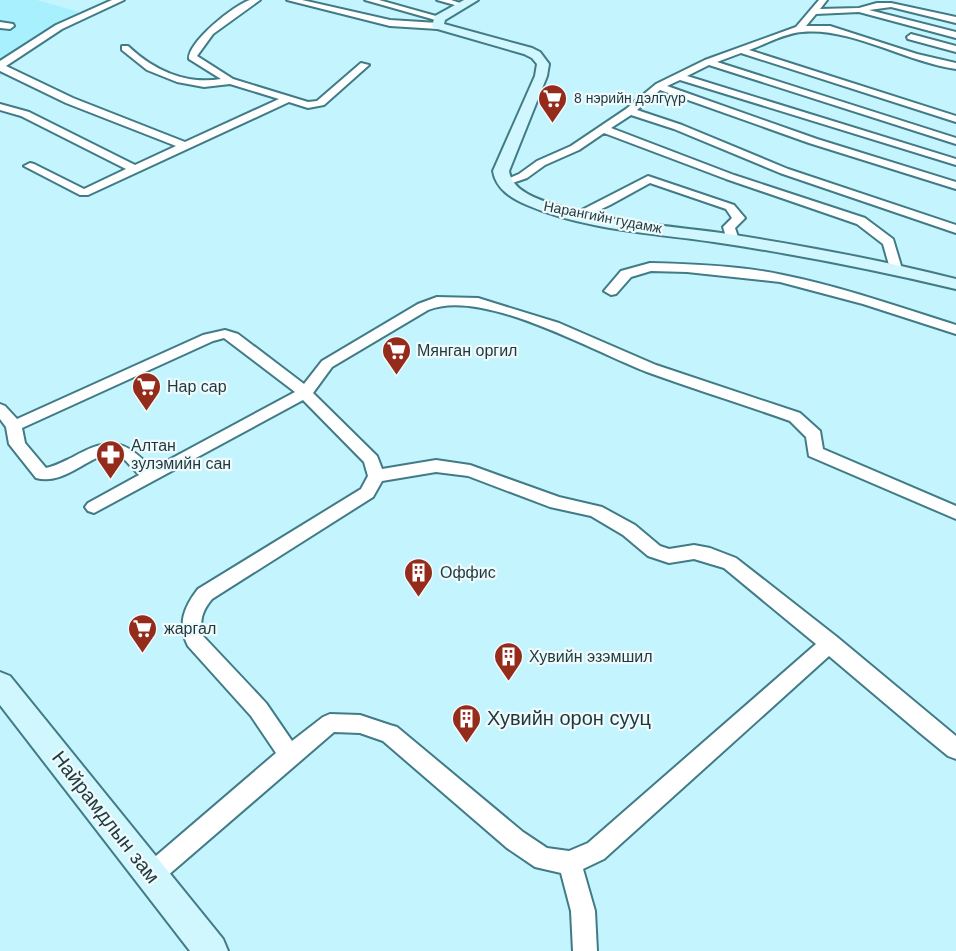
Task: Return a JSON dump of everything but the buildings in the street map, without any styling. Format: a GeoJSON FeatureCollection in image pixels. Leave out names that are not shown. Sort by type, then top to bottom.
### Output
{"type":"FeatureCollection","features":[{"type":"Feature","properties":{"kind":"main road"},"geometry":{"type":"LineString","coordinates":[[438,22],[467,3]]}},
{"type":"Feature","properties":{"kind":"main road"},"geometry":{"type":"LineString","coordinates":[[438,22],[528,51],[543,64],[541,76],[504,158],[501,176],[504,183]]}},
{"type":"Feature","properties":{"kind":"main road","name":"Нарангийн гудамж"},"geometry":{"type":"LineString","coordinates":[[504,183],[534,203],[578,215],[896,269],[956,284]]}},
{"type":"Feature","properties":{"kind":"main road","name":"Найрамдлын зам"},"geometry":{"type":"LineString","coordinates":[[0,684],[211,951]]}},
{"type":"Feature","properties":{"kind":"street"},"geometry":{"type":"LineString","coordinates":[[120,0],[90,9],[40,37],[0,68],[44,91],[98,114],[188,147]]}},
{"type":"Feature","properties":{"kind":"street"},"geometry":{"type":"LineString","coordinates":[[256,0],[239,10],[194,48],[192,57],[230,81],[308,105],[320,103],[364,65]]}},
{"type":"Feature","properties":{"kind":"street"},"geometry":{"type":"LineString","coordinates":[[291,0],[390,23],[438,22]]}},
{"type":"Feature","properties":{"kind":"street"},"geometry":{"type":"LineString","coordinates":[[369,0],[438,22]]}},
{"type":"Feature","properties":{"kind":"street"},"geometry":{"type":"LineString","coordinates":[[441,0],[467,3]]}},
{"type":"Feature","properties":{"kind":"street"},"geometry":{"type":"LineString","coordinates":[[799,29],[823,0]]}},
{"type":"Feature","properties":{"kind":"street"},"geometry":{"type":"LineString","coordinates":[[812,12],[859,10],[877,5],[891,5],[956,20]]}},
{"type":"Feature","properties":{"kind":"street"},"geometry":{"type":"LineString","coordinates":[[859,10],[956,35]]}},
{"type":"Feature","properties":{"kind":"street"},"geometry":{"type":"LineString","coordinates":[[504,183],[527,174],[541,163],[575,148],[630,111],[659,86],[708,62],[799,29],[830,29],[956,66]]}},
{"type":"Feature","properties":{"kind":"street"},"geometry":{"type":"LineString","coordinates":[[911,37],[956,49]]}},
{"type":"Feature","properties":{"kind":"street"},"geometry":{"type":"LineString","coordinates":[[125,48],[135,58],[155,70],[197,83],[230,81]]}},
{"type":"Feature","properties":{"kind":"street"},"geometry":{"type":"LineString","coordinates":[[740,50],[956,119]]}},
{"type":"Feature","properties":{"kind":"street"},"geometry":{"type":"LineString","coordinates":[[708,62],[956,141]]}},
{"type":"Feature","properties":{"kind":"street"},"geometry":{"type":"LineString","coordinates":[[681,77],[739,93],[884,142],[956,162]]}},
{"type":"Feature","properties":{"kind":"street"},"geometry":{"type":"LineString","coordinates":[[659,86],[813,141],[956,186]]}},
{"type":"Feature","properties":{"kind":"street"},"geometry":{"type":"LineString","coordinates":[[30,166],[84,193],[288,99]]}},
{"type":"Feature","properties":{"kind":"street"},"geometry":{"type":"LineString","coordinates":[[0,107],[25,114],[136,170]]}},
{"type":"Feature","properties":{"kind":"street"},"geometry":{"type":"LineString","coordinates":[[630,111],[678,127],[784,171],[956,229]]}},
{"type":"Feature","properties":{"kind":"street"},"geometry":{"type":"LineString","coordinates":[[603,129],[730,177],[861,221],[889,242],[896,269]]}},
{"type":"Feature","properties":{"kind":"street"},"geometry":{"type":"LineString","coordinates":[[578,215],[606,203],[648,179],[730,207],[739,218],[729,227],[733,240]]}},
{"type":"Feature","properties":{"kind":"street"},"geometry":{"type":"LineString","coordinates":[[611,291],[626,274],[650,267],[687,268],[781,278],[858,298],[956,330]]}},
{"type":"Feature","properties":{"kind":"street"},"geometry":{"type":"LineString","coordinates":[[94,507],[306,393],[327,364],[437,301],[478,303],[554,326],[651,368],[795,417],[814,435],[815,452],[956,513]]}},
{"type":"Feature","properties":{"kind":"street"},"geometry":{"type":"LineString","coordinates":[[15,426],[219,335],[229,335],[306,393],[371,460],[376,476],[367,493],[206,594],[196,605],[191,617],[190,629],[195,640],[280,738],[289,756]]}},
{"type":"Feature","properties":{"kind":"street"},"geometry":{"type":"LineString","coordinates":[[0,409],[15,426],[17,444],[42,474],[54,473],[100,450],[114,447],[124,451],[150,477]]}},
{"type":"Feature","properties":{"kind":"street"},"geometry":{"type":"LineString","coordinates":[[376,476],[436,466],[451,466],[556,503],[596,512],[629,530],[654,551],[669,556],[694,552],[710,555],[730,564],[830,643],[920,722],[956,749]]}},
{"type":"Feature","properties":{"kind":"street"},"geometry":{"type":"LineString","coordinates":[[152,875],[330,723],[360,724],[390,734],[515,840],[543,860],[570,863],[596,851],[830,643]]}},
{"type":"Feature","properties":{"kind":"street"},"geometry":{"type":"LineString","coordinates":[[570,863],[583,911],[585,951]]}},
{"type":"Feature","properties":{"kind":"shaded area"},"geometry":{"type":"Polygon","coordinates":[[[0,0],[37,0],[79,12],[11,63],[0,77],[0,0]]]}},
{"type":"Feature","properties":{"kind":"place","name":"8 нэрийн дэлгүүр"},"geometry":{"type":"Point","coordinates":[553,124]}},
{"type":"Feature","properties":{"kind":"place","name":"Мянган оргил"},"geometry":{"type":"Point","coordinates":[396,376]}},
{"type":"Feature","properties":{"kind":"place","name":"Нар сар"},"geometry":{"type":"Point","coordinates":[146,412]}},
{"type":"Feature","properties":{"kind":"place","name":"Алтан зулэмийн сан"},"geometry":{"type":"Point","coordinates":[110,480]}},
{"type":"Feature","properties":{"kind":"place","name":"Оффис"},"geometry":{"type":"Point","coordinates":[419,598]}},
{"type":"Feature","properties":{"kind":"place","name":"жаргал"},"geometry":{"type":"Point","coordinates":[143,654]}},
{"type":"Feature","properties":{"kind":"place","name":"Хувийн эзэмшил"},"geometry":{"type":"Point","coordinates":[508,682]}},
{"type":"Feature","properties":{"kind":"place","name":"Хувийн орон сууц"},"geometry":{"type":"Point","coordinates":[466,744]}}]}
